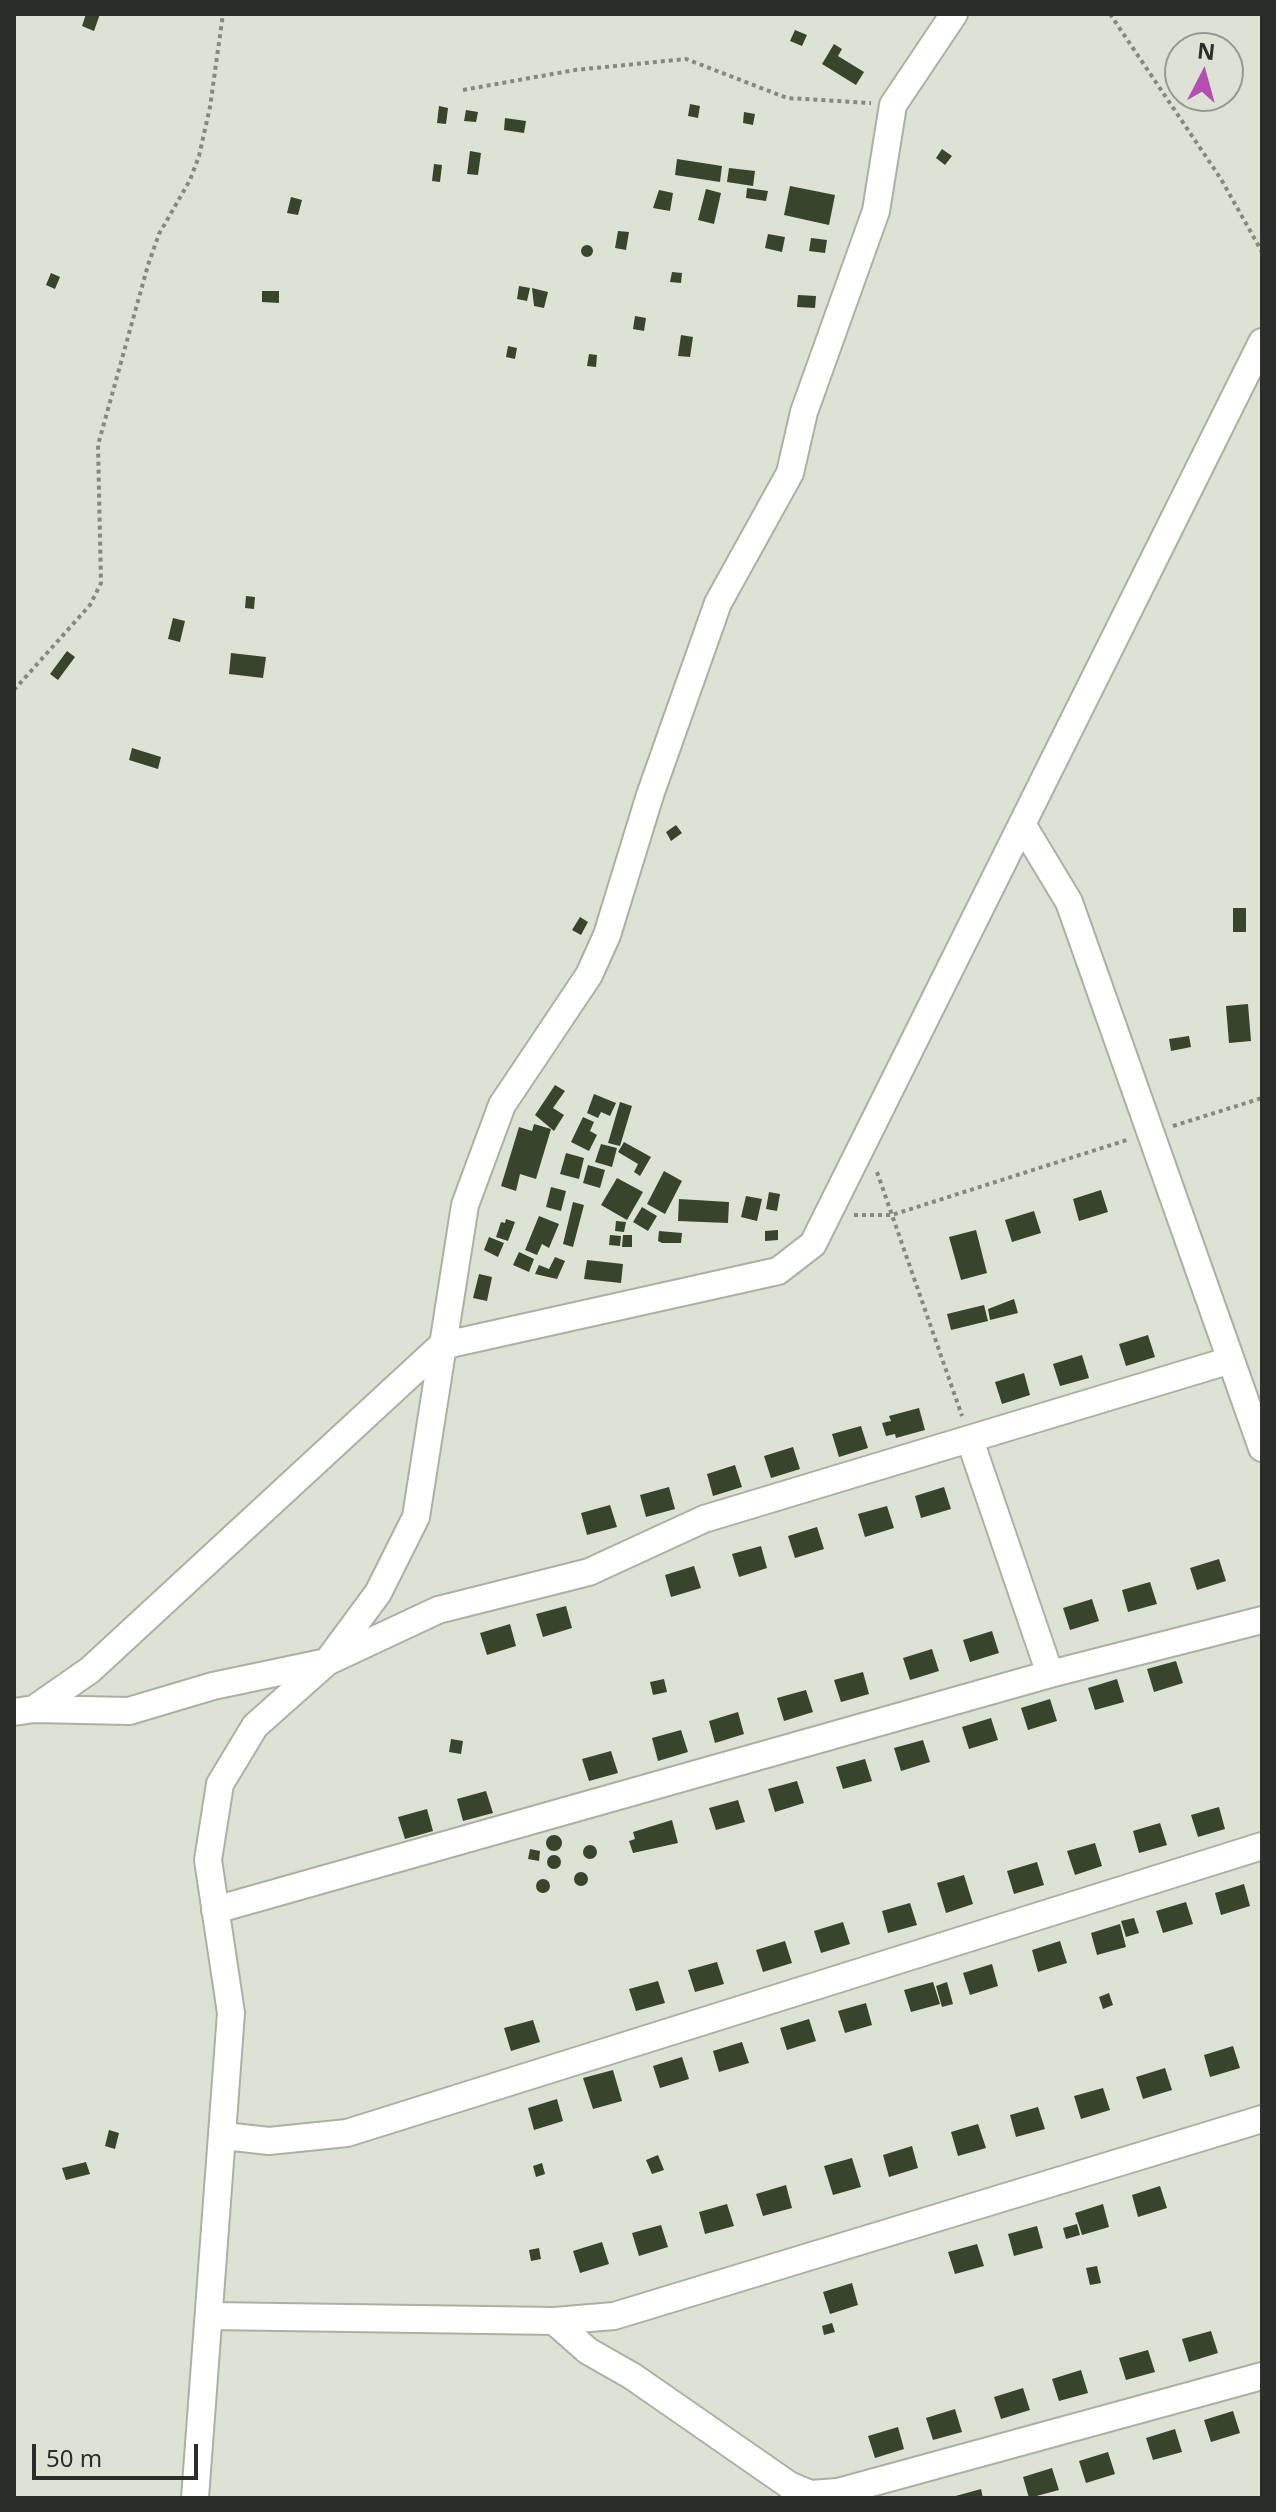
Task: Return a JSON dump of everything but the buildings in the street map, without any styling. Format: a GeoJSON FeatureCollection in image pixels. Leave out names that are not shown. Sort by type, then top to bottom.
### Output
{"type":"FeatureCollection","features":[{"type":"Feature","properties":{"kind":"street"},"geometry":{"type":"LineString","coordinates":[[195,2498],[211,2316],[231,2013],[230,1982],[208,1860],[212,1819],[220,1784],[255,1726],[327,1662],[378,1593],[416,1517],[428,1459],[441,1346],[465,1205],[502,1105],[589,975],[607,935],[650,795],[718,603],[790,473],[804,412],[876,211],[893,105],[954,14]]}},
{"type":"Feature","properties":{"kind":"street"},"geometry":{"type":"LineString","coordinates":[[24,1710],[90,1670],[441,1346],[778,1271],[813,1244],[1262,342]]}},
{"type":"Feature","properties":{"kind":"street"},"geometry":{"type":"LineString","coordinates":[[1022,824],[1069,902],[1262,1448]]}},
{"type":"Feature","properties":{"kind":"street"},"geometry":{"type":"LineString","coordinates":[[24,1710],[129,1711],[213,1686],[327,1662],[438,1610],[589,1572],[704,1519],[1231,1360]]}},
{"type":"Feature","properties":{"kind":"street"},"geometry":{"type":"LineString","coordinates":[[970,1440],[1050,1674]]}},
{"type":"Feature","properties":{"kind":"street"},"geometry":{"type":"LineString","coordinates":[[215,1910],[1050,1674],[1262,1620]]}},
{"type":"Feature","properties":{"kind":"street"},"geometry":{"type":"LineString","coordinates":[[224,2136],[269,2141],[347,2133],[1262,1846]]}},
{"type":"Feature","properties":{"kind":"street"},"geometry":{"type":"LineString","coordinates":[[211,2316],[554,2321],[614,2316],[1262,2119]]}},
{"type":"Feature","properties":{"kind":"street"},"geometry":{"type":"LineString","coordinates":[[554,2321],[588,2351],[632,2376],[789,2485],[810,2494],[838,2492],[1262,2376]]}},
{"type":"Feature","properties":{"kind":"path"},"geometry":{"type":"LineString","coordinates":[[14,690],[90,605],[101,583],[98,445],[155,244],[190,180],[199,156],[210,107],[223,14]]}},
{"type":"Feature","properties":{"kind":"path"},"geometry":{"type":"LineString","coordinates":[[1110,14],[1221,179],[1262,252]]}},
{"type":"Feature","properties":{"kind":"path"},"geometry":{"type":"LineString","coordinates":[[463,90],[575,70],[686,59],[787,98],[893,105]]}},
{"type":"Feature","properties":{"kind":"path"},"geometry":{"type":"LineString","coordinates":[[828,1215],[892,1215],[1262,1098]]}},
{"type":"Feature","properties":{"kind":"path"},"geometry":{"type":"LineString","coordinates":[[865,1139],[970,1440]]}}]}
